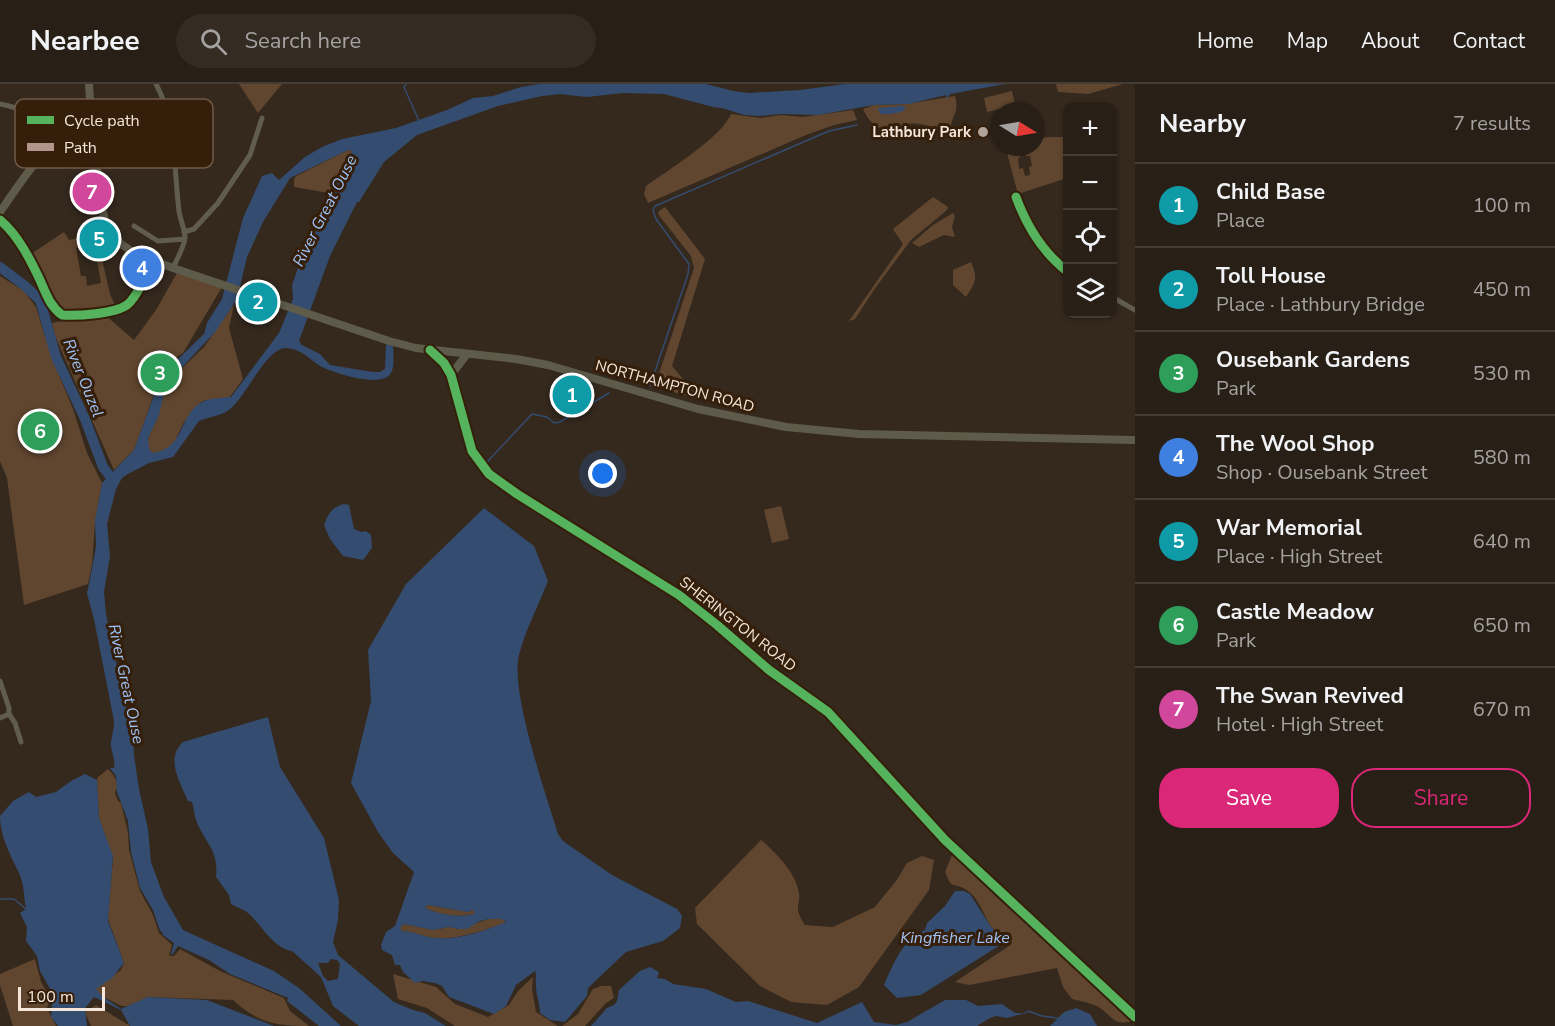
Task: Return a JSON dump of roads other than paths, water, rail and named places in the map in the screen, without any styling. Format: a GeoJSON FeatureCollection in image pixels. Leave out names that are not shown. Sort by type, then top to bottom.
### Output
{"type":"FeatureCollection","features":[{"type":"Feature","properties":{"kind":"main road","name":"NORTHAMPTON ROAD"},"geometry":{"type":"LineString","coordinates":[[89,84],[90,99]]}},
{"type":"Feature","properties":{"kind":"main road"},"geometry":{"type":"LineString","coordinates":[[0,212],[33,168]]}},
{"type":"Feature","properties":{"kind":"main road","name":"NORTHAMPTON ROAD"},"geometry":{"type":"LineString","coordinates":[[97,168],[105,222],[112,235],[136,254],[388,341],[416,348],[548,365],[698,409],[786,427],[859,434],[1135,440]]}},
{"type":"Feature","properties":{"kind":"main road","name":"SHERINGTON ROAD"},"geometry":{"type":"LineString","coordinates":[[430,350],[444,363],[451,375],[472,451],[489,474],[517,494],[679,595],[769,670],[828,712],[945,840],[1135,1017]]}},
{"type":"Feature","properties":{"kind":"main road"},"geometry":{"type":"LineString","coordinates":[[451,375],[467,354]]}},
{"type":"Feature","properties":{"kind":"street"},"geometry":{"type":"LineString","coordinates":[[156,84],[162,99]]}},
{"type":"Feature","properties":{"kind":"street"},"geometry":{"type":"LineString","coordinates":[[184,231],[194,229],[218,203],[250,155],[262,118]]}},
{"type":"Feature","properties":{"kind":"street"},"geometry":{"type":"LineString","coordinates":[[173,268],[185,239],[181,224],[175,168]]}},
{"type":"Feature","properties":{"kind":"street"},"geometry":{"type":"LineString","coordinates":[[1016,197],[1027,226],[1048,254],[1063,268]]}},
{"type":"Feature","properties":{"kind":"street"},"geometry":{"type":"LineString","coordinates":[[0,220],[26,254],[55,309],[62,315],[90,314],[122,308],[130,303],[148,272],[152,260]]}},
{"type":"Feature","properties":{"kind":"street"},"geometry":{"type":"LineString","coordinates":[[134,226],[158,241],[185,239]]}},
{"type":"Feature","properties":{"kind":"street"},"geometry":{"type":"LineString","coordinates":[[1117,299],[1135,310]]}},
{"type":"Feature","properties":{"kind":"street"},"geometry":{"type":"LineString","coordinates":[[0,681],[9,714],[15,723],[21,742]]}},
{"type":"Feature","properties":{"kind":"street"},"geometry":{"type":"LineString","coordinates":[[0,718],[9,714]]}},
{"type":"Feature","properties":{"kind":"water","name":"River Great Ouse"},"geometry":{"type":"Polygon","coordinates":[[[540,84],[706,84],[749,93],[845,84],[1005,84],[950,94],[947,99],[946,95],[909,104],[874,105],[818,115],[744,115],[664,94],[623,93],[587,97],[560,94],[498,106],[417,135],[384,162],[357,202],[330,256],[299,341],[302,345],[320,354],[330,365],[373,372],[385,369],[386,344],[393,346],[391,373],[386,378],[378,380],[358,378],[322,367],[297,350],[286,348],[279,350],[264,364],[236,404],[226,412],[199,421],[173,457],[149,463],[122,478],[116,489],[107,524],[110,556],[104,592],[106,614],[121,686],[133,725],[134,755],[148,829],[151,862],[164,897],[183,930],[274,971],[299,988],[341,1026],[319,1026],[287,1001],[288,998],[230,974],[209,960],[178,946],[171,955],[174,943],[164,936],[159,928],[153,910],[140,888],[131,852],[128,821],[117,792],[116,776],[110,768],[114,768],[111,745],[114,721],[87,594],[96,547],[95,521],[102,483],[134,450],[156,390],[170,363],[178,359],[204,334],[207,323],[222,299],[243,218],[262,176],[272,173],[279,180],[305,157],[342,139],[396,128],[473,98],[493,96],[540,84]],[[348,150],[290,178],[263,222],[247,257],[237,299],[215,332],[174,376],[148,438],[152,453],[172,444],[191,412],[198,405],[210,399],[231,397],[279,333],[293,299],[292,285],[309,237],[334,195],[335,187],[349,162],[352,151],[348,150]]]}},
{"type":"Feature","properties":{"kind":"water"},"geometry":{"type":"Polygon","coordinates":[[[903,106],[906,109],[890,114],[880,114],[878,108],[903,106]]]}},
{"type":"Feature","properties":{"kind":"water"},"geometry":{"type":"Polygon","coordinates":[[[344,504],[349,505],[354,529],[361,532],[366,531],[371,535],[372,548],[363,560],[343,556],[330,539],[324,525],[331,512],[344,504]]]}},
{"type":"Feature","properties":{"kind":"water"},"geometry":{"type":"Polygon","coordinates":[[[484,508],[534,546],[548,581],[528,627],[519,655],[518,672],[524,717],[558,834],[563,841],[612,875],[677,909],[682,916],[680,928],[663,941],[626,952],[588,988],[587,996],[565,1022],[550,1020],[540,1013],[535,971],[516,985],[506,1006],[494,1014],[449,997],[442,986],[435,983],[422,981],[415,983],[403,972],[400,965],[395,965],[392,955],[382,950],[381,945],[386,932],[395,926],[414,872],[393,853],[378,832],[351,783],[371,701],[368,650],[406,584],[484,508]],[[428,905],[425,907],[429,910],[449,915],[464,916],[475,913],[473,910],[468,912],[428,905]],[[502,919],[480,921],[467,929],[449,927],[433,930],[404,924],[400,928],[402,931],[431,937],[453,938],[506,922],[502,919]]]}},
{"type":"Feature","properties":{"kind":"water"},"geometry":{"type":"Polygon","coordinates":[[[268,717],[280,767],[324,838],[339,900],[338,920],[333,942],[338,955],[394,1002],[425,1013],[446,1026],[359,1026],[333,1006],[321,977],[292,951],[273,941],[246,912],[231,904],[229,895],[216,877],[213,853],[195,818],[192,802],[188,801],[178,778],[175,756],[183,742],[268,717]],[[331,959],[328,963],[318,963],[323,976],[328,981],[338,979],[340,964],[337,960],[331,959]]]}},
{"type":"Feature","properties":{"kind":"water"},"geometry":{"type":"Polygon","coordinates":[[[85,774],[97,780],[99,818],[113,856],[108,921],[124,963],[112,978],[96,989],[103,997],[121,1009],[148,997],[207,1000],[274,1026],[130,1026],[121,1010],[94,997],[85,1008],[87,1026],[58,1026],[51,1017],[53,994],[40,971],[37,956],[26,941],[27,927],[20,913],[26,909],[22,883],[4,839],[0,816],[13,801],[29,792],[36,797],[56,792],[85,774]]]}},
{"type":"Feature","properties":{"kind":"water","name":"Kingfisher Lake"},"geometry":{"type":"Polygon","coordinates":[[[955,891],[970,894],[991,927],[1005,942],[921,995],[897,998],[884,985],[895,961],[910,940],[925,930],[927,923],[945,906],[955,891]]]}},
{"type":"Feature","properties":{"kind":"water"},"geometry":{"type":"Polygon","coordinates":[[[650,967],[659,972],[657,978],[665,979],[673,984],[706,989],[736,1002],[748,1001],[817,1023],[862,1002],[874,1022],[896,1025],[907,1022],[945,1000],[966,1000],[978,1006],[1002,1004],[1015,1013],[1025,1013],[1007,1018],[996,1016],[977,1026],[591,1026],[607,1008],[614,1005],[619,990],[640,971],[650,967]]]}},
{"type":"Feature","properties":{"kind":"water"},"geometry":{"type":"Polygon","coordinates":[[[1076,1008],[1090,1014],[1097,1026],[1050,1026],[1064,1012],[1076,1008]]]}},
{"type":"Feature","properties":{"kind":"waterway"},"geometry":{"type":"LineString","coordinates":[[406,84],[404,87],[419,121]]}},
{"type":"Feature","properties":{"kind":"waterway"},"geometry":{"type":"LineString","coordinates":[[650,386],[688,274],[689,264],[656,219],[653,210],[655,206],[829,131],[857,125]]}},
{"type":"Feature","properties":{"kind":"waterway","name":"River Ouzel"},"geometry":{"type":"LineString","coordinates":[[0,267],[40,300],[56,357],[85,419],[103,467],[112,479]]}},
{"type":"Feature","properties":{"kind":"waterway"},"geometry":{"type":"LineString","coordinates":[[488,461],[532,414],[547,417],[554,423],[560,422],[609,393]]}},
{"type":"Feature","properties":{"kind":"waterway"},"geometry":{"type":"LineString","coordinates":[[0,899],[14,899],[26,909]]}},
{"type":"Feature","properties":{"kind":"waterway"},"geometry":{"type":"LineString","coordinates":[[1025,1013],[1028,1011],[1057,1018]]}},
{"type":"Feature","properties":{"kind":"place","name":"Lathbury Park"},"geometry":{"type":"Point","coordinates":[983,132]}},
{"type":"Feature","properties":{"kind":"place","name":"The Swan Revived"},"geometry":{"type":"Point","coordinates":[92,192]}},
{"type":"Feature","properties":{"kind":"place","name":"War Memorial"},"geometry":{"type":"Point","coordinates":[99,239]}},
{"type":"Feature","properties":{"kind":"place","name":"The Wool Shop"},"geometry":{"type":"Point","coordinates":[142,268]}},
{"type":"Feature","properties":{"kind":"place","name":"Toll House"},"geometry":{"type":"Point","coordinates":[258,302]}},
{"type":"Feature","properties":{"kind":"place","name":"Ousebank Gardens"},"geometry":{"type":"Point","coordinates":[160,373]}},
{"type":"Feature","properties":{"kind":"place","name":"Child Base"},"geometry":{"type":"Point","coordinates":[572,395]}},
{"type":"Feature","properties":{"kind":"place","name":"Castle Meadow"},"geometry":{"type":"Point","coordinates":[40,431]}}]}
